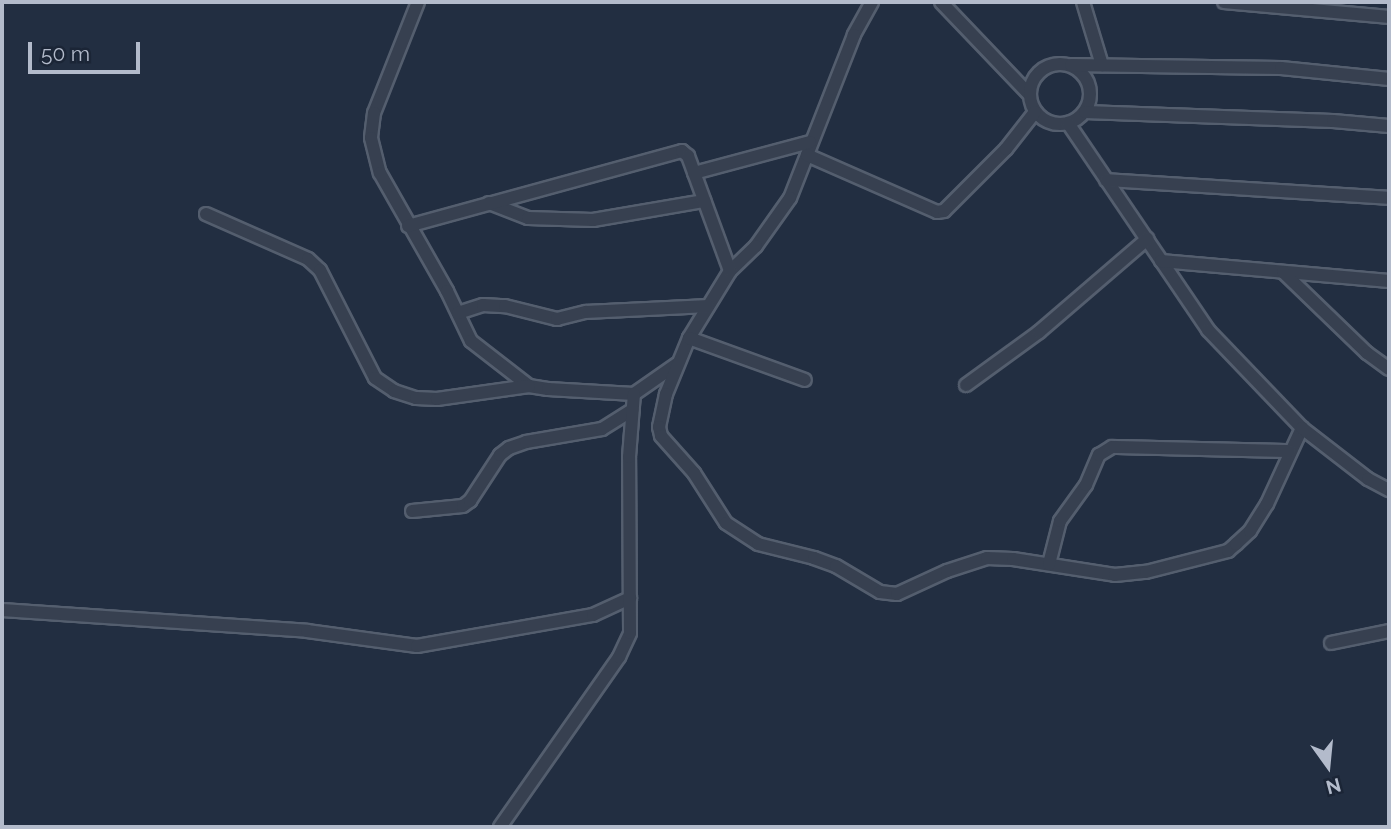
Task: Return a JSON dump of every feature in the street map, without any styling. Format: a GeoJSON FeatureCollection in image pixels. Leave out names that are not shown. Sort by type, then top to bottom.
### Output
{"type":"FeatureCollection","features":[{"type":"Feature","properties":{"kind":"street"},"geometry":{"type":"LineString","coordinates":[[418,2],[370,126],[380,173],[471,341],[529,386]]}},
{"type":"Feature","properties":{"kind":"street"},"geometry":{"type":"LineString","coordinates":[[872,2],[854,35],[790,198],[756,246],[730,271],[708,306],[677,363],[661,413],[661,436],[694,473],[726,523],[745,539],[836,566],[880,592],[897,594],[947,571],[988,558],[1049,564],[1115,575],[1196,561],[1228,551],[1250,531],[1266,504],[1302,428]]}},
{"type":"Feature","properties":{"kind":"street"},"geometry":{"type":"LineString","coordinates":[[941,2],[1030,94],[1035,111],[1050,122],[1068,123],[1085,112],[1333,121],[1389,127]]}},
{"type":"Feature","properties":{"kind":"street"},"geometry":{"type":"LineString","coordinates":[[1083,2],[1102,65]]}},
{"type":"Feature","properties":{"kind":"street"},"geometry":{"type":"LineString","coordinates":[[1224,2],[1389,17]]}},
{"type":"Feature","properties":{"kind":"street"},"geometry":{"type":"LineString","coordinates":[[1030,94],[1038,73],[1059,63],[1281,68],[1389,79]]}},
{"type":"Feature","properties":{"kind":"street"},"geometry":{"type":"LineString","coordinates":[[1071,65],[1088,80],[1091,91],[1085,112]]}},
{"type":"Feature","properties":{"kind":"street"},"geometry":{"type":"LineString","coordinates":[[807,155],[937,212],[944,211],[1006,149],[1035,111]]}},
{"type":"Feature","properties":{"kind":"street"},"geometry":{"type":"LineString","coordinates":[[1068,123],[1208,330],[1302,428],[1368,479],[1389,491]]}},
{"type":"Feature","properties":{"kind":"street"},"geometry":{"type":"LineString","coordinates":[[694,173],[810,142]]}},
{"type":"Feature","properties":{"kind":"street"},"geometry":{"type":"LineString","coordinates":[[408,226],[682,151],[688,156],[730,271]]}},
{"type":"Feature","properties":{"kind":"street"},"geometry":{"type":"LineString","coordinates":[[1106,180],[1389,198]]}},
{"type":"Feature","properties":{"kind":"street"},"geometry":{"type":"LineString","coordinates":[[489,203],[528,218],[593,220],[704,201]]}},
{"type":"Feature","properties":{"kind":"street"},"geometry":{"type":"LineString","coordinates":[[206,214],[308,259],[320,270],[374,378],[394,391],[416,398],[437,400],[529,386],[634,394],[677,363]]}},
{"type":"Feature","properties":{"kind":"street"},"geometry":{"type":"LineString","coordinates":[[966,384],[1040,332],[1147,239]]}},
{"type":"Feature","properties":{"kind":"street"},"geometry":{"type":"LineString","coordinates":[[1161,261],[1389,281]]}},
{"type":"Feature","properties":{"kind":"street"},"geometry":{"type":"LineString","coordinates":[[1283,272],[1367,353],[1389,369]]}},
{"type":"Feature","properties":{"kind":"street"},"geometry":{"type":"LineString","coordinates":[[458,313],[483,306],[505,306],[557,319],[586,312],[708,306]]}},
{"type":"Feature","properties":{"kind":"street"},"geometry":{"type":"LineString","coordinates":[[689,338],[805,380]]}},
{"type":"Feature","properties":{"kind":"street"},"geometry":{"type":"LineString","coordinates":[[500,827],[620,657],[630,633],[634,394]]}},
{"type":"Feature","properties":{"kind":"street"},"geometry":{"type":"LineString","coordinates":[[412,511],[463,506],[470,501],[500,455],[509,448],[526,442],[602,429],[632,410]]}},
{"type":"Feature","properties":{"kind":"street"},"geometry":{"type":"LineString","coordinates":[[1049,564],[1060,520],[1086,485],[1099,455],[1112,447],[1290,451]]}},
{"type":"Feature","properties":{"kind":"street"},"geometry":{"type":"LineString","coordinates":[[2,610],[307,631],[417,646],[579,618],[630,598]]}},
{"type":"Feature","properties":{"kind":"street"},"geometry":{"type":"LineString","coordinates":[[1331,643],[1389,631]]}}]}
